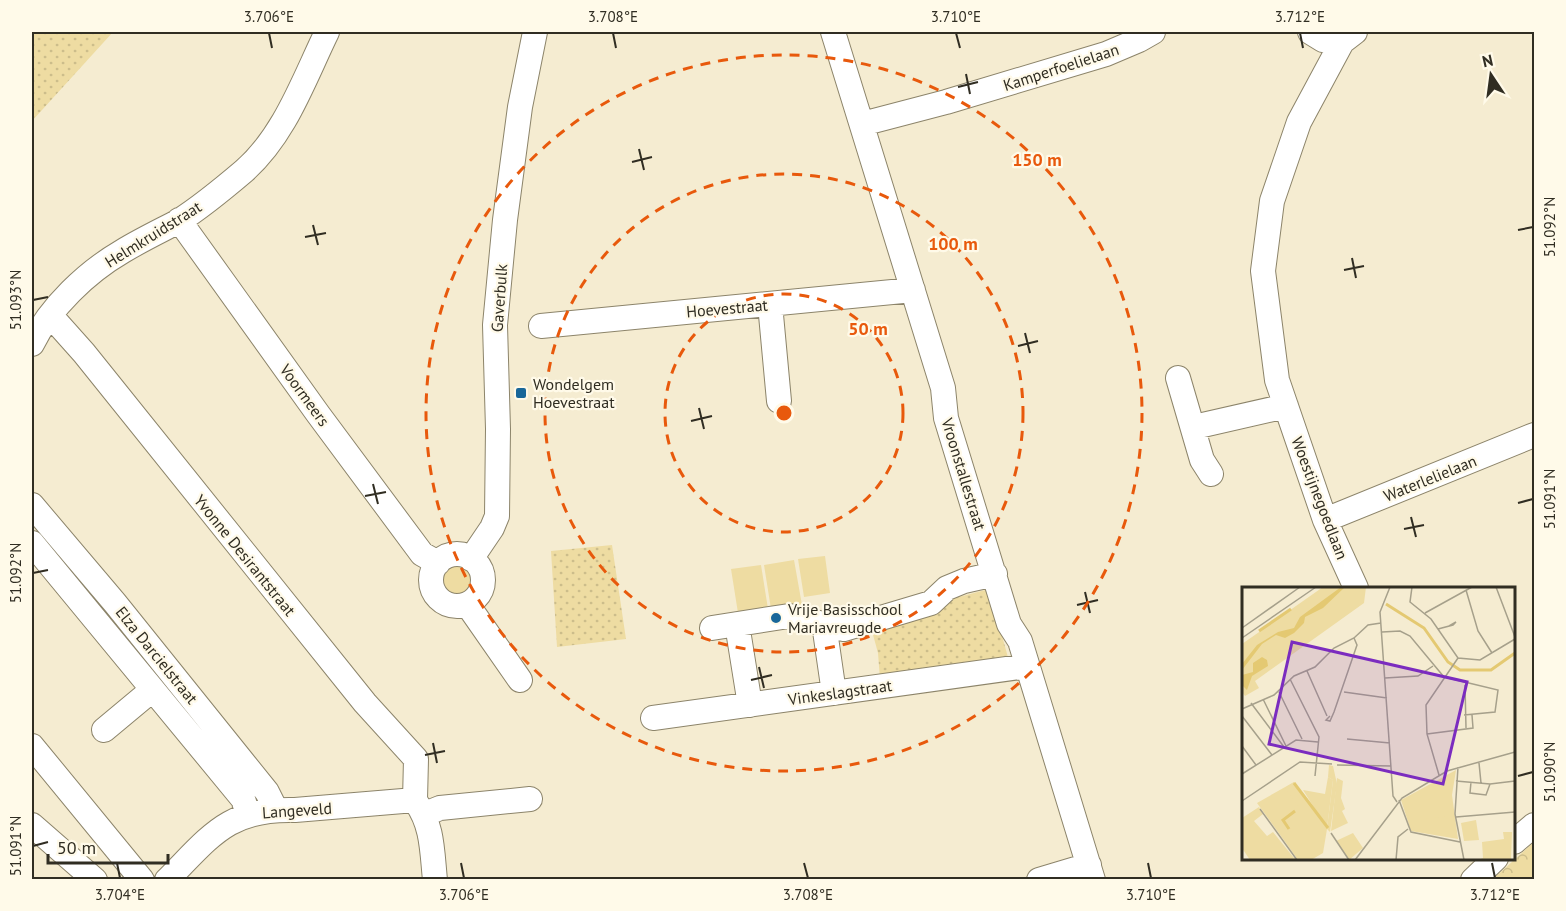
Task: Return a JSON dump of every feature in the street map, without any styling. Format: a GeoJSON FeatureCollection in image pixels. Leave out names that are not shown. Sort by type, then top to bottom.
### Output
{"type":"FeatureCollection","features":[{"type":"Feature","properties":{"kind":"street","name":"Helmkruidstraat"},"geometry":{"type":"LineString","coordinates":[[32,344],[38,330],[78,284],[121,252],[179,220],[245,170],[272,140],[291,107],[327,32]]}},
{"type":"Feature","properties":{"kind":"street","name":"Gaverbulk"},"geometry":{"type":"LineString","coordinates":[[471,559],[492,528],[497,516],[498,429],[495,325],[505,220],[520,107],[535,32]]}},
{"type":"Feature","properties":{"kind":"street","name":"Vroonstallestraat"},"geometry":{"type":"LineString","coordinates":[[833,32],[914,290],[943,388],[946,418],[1009,624],[1020,641],[1091,872]]}},
{"type":"Feature","properties":{"kind":"street","name":"Kamperfoelielaan"},"geometry":{"type":"LineString","coordinates":[[862,124],[946,102],[1106,54],[1153,32]]}},
{"type":"Feature","properties":{"kind":"street"},"geometry":{"type":"LineString","coordinates":[[1310,32],[1323,40],[1349,37]]}},
{"type":"Feature","properties":{"kind":"street","name":"Woestijnegoedlaan"},"geometry":{"type":"LineString","coordinates":[[1349,37],[1299,122],[1272,201],[1263,271],[1277,380],[1325,520],[1356,587]]}},
{"type":"Feature","properties":{"kind":"street","name":"Voormeers"},"geometry":{"type":"LineString","coordinates":[[179,220],[422,554],[438,563]]}},
{"type":"Feature","properties":{"kind":"street","name":"Hoevestraat"},"geometry":{"type":"LineString","coordinates":[[542,326],[914,290]]}},
{"type":"Feature","properties":{"kind":"street"},"geometry":{"type":"LineString","coordinates":[[770,304],[779,401]]}},
{"type":"Feature","properties":{"kind":"street","name":"Yvonne Desirantstraat"},"geometry":{"type":"LineString","coordinates":[[51,316],[84,353],[365,703],[416,759],[420,807],[430,829],[435,879]]}},
{"type":"Feature","properties":{"kind":"street"},"geometry":{"type":"LineString","coordinates":[[1178,378],[1202,460],[1210,474]]}},
{"type":"Feature","properties":{"kind":"street"},"geometry":{"type":"LineString","coordinates":[[1194,427],[1286,406]]}},
{"type":"Feature","properties":{"kind":"street","name":"Waterlelielaan"},"geometry":{"type":"LineString","coordinates":[[1325,520],[1534,435]]}},
{"type":"Feature","properties":{"kind":"street","name":"Elza Darcielstraat"},"geometry":{"type":"LineString","coordinates":[[32,505],[115,603],[267,792],[276,810]]}},
{"type":"Feature","properties":{"kind":"street","name":"Elza Darcielstraat"},"geometry":{"type":"LineString","coordinates":[[32,543],[243,799],[248,814]]}},
{"type":"Feature","properties":{"kind":"street"},"geometry":{"type":"LineString","coordinates":[[454,555],[471,559],[480,569],[482,583],[477,596],[467,604],[451,606],[441,601],[431,585],[431,576],[438,563],[445,557],[454,555]]}},
{"type":"Feature","properties":{"kind":"street"},"geometry":{"type":"LineString","coordinates":[[712,628],[789,616],[844,629],[931,603],[947,588],[964,581],[994,574]]}},
{"type":"Feature","properties":{"kind":"street"},"geometry":{"type":"LineString","coordinates":[[82,604],[115,603]]}},
{"type":"Feature","properties":{"kind":"street"},"geometry":{"type":"LineString","coordinates":[[467,604],[520,680]]}},
{"type":"Feature","properties":{"kind":"street"},"geometry":{"type":"LineString","coordinates":[[737,624],[750,705]]}},
{"type":"Feature","properties":{"kind":"street"},"geometry":{"type":"LineString","coordinates":[[824,624],[834,693]]}},
{"type":"Feature","properties":{"kind":"street","name":"Vinkeslagstraat"},"geometry":{"type":"LineString","coordinates":[[653,718],[1027,666]]}},
{"type":"Feature","properties":{"kind":"street"},"geometry":{"type":"LineString","coordinates":[[104,730],[152,690]]}},
{"type":"Feature","properties":{"kind":"street"},"geometry":{"type":"LineString","coordinates":[[32,746],[141,879]]}},
{"type":"Feature","properties":{"kind":"street","name":"Langeveld"},"geometry":{"type":"LineString","coordinates":[[167,879],[221,827],[248,814],[276,810],[440,808],[530,799]]}},
{"type":"Feature","properties":{"kind":"street"},"geometry":{"type":"LineString","coordinates":[[32,825],[95,879]]}},
{"type":"Feature","properties":{"kind":"street"},"geometry":{"type":"LineString","coordinates":[[1515,841],[1534,825]]}},
{"type":"Feature","properties":{"kind":"street"},"geometry":{"type":"LineString","coordinates":[[1473,879],[1494,860]]}},
{"type":"Feature","properties":{"kind":"street"},"geometry":{"type":"LineString","coordinates":[[1039,879],[1091,872]]}},
{"type":"Feature","properties":{"kind":"green space"},"geometry":{"type":"Polygon","coordinates":[[[32,32],[113,32],[32,121],[32,32]]]}},
{"type":"Feature","properties":{"kind":"green space"},"geometry":{"type":"Polygon","coordinates":[[[612,545],[626,639],[557,647],[551,551],[612,545]]]}},
{"type":"Feature","properties":{"kind":"green space"},"geometry":{"type":"Polygon","coordinates":[[[825,556],[830,593],[804,597],[798,559],[825,556]]]}},
{"type":"Feature","properties":{"kind":"green space"},"geometry":{"type":"Polygon","coordinates":[[[794,560],[802,605],[771,609],[764,565],[794,560]]]}},
{"type":"Feature","properties":{"kind":"green space"},"geometry":{"type":"Polygon","coordinates":[[[457,561],[470,567],[476,580],[470,593],[457,599],[444,593],[438,580],[444,567],[457,561]]]}},
{"type":"Feature","properties":{"kind":"green space"},"geometry":{"type":"Polygon","coordinates":[[[761,565],[768,609],[738,613],[731,569],[761,565]]]}},
{"type":"Feature","properties":{"kind":"green space"},"geometry":{"type":"Polygon","coordinates":[[[989,589],[1009,661],[880,679],[878,653],[872,631],[940,602],[989,589]]]}},
{"type":"Feature","properties":{"kind":"green space"},"geometry":{"type":"Polygon","coordinates":[[[1534,842],[1534,879],[1493,879],[1515,860],[1534,842]]]}},
{"type":"Feature","properties":{"kind":"place","name":"Wondelgem Hoevestraat"},"geometry":{"type":"Point","coordinates":[521,393]}},
{"type":"Feature","properties":{"kind":"place","name":"Vrije Basisschool Mariavreugde"},"geometry":{"type":"Point","coordinates":[776,618]}}]}
